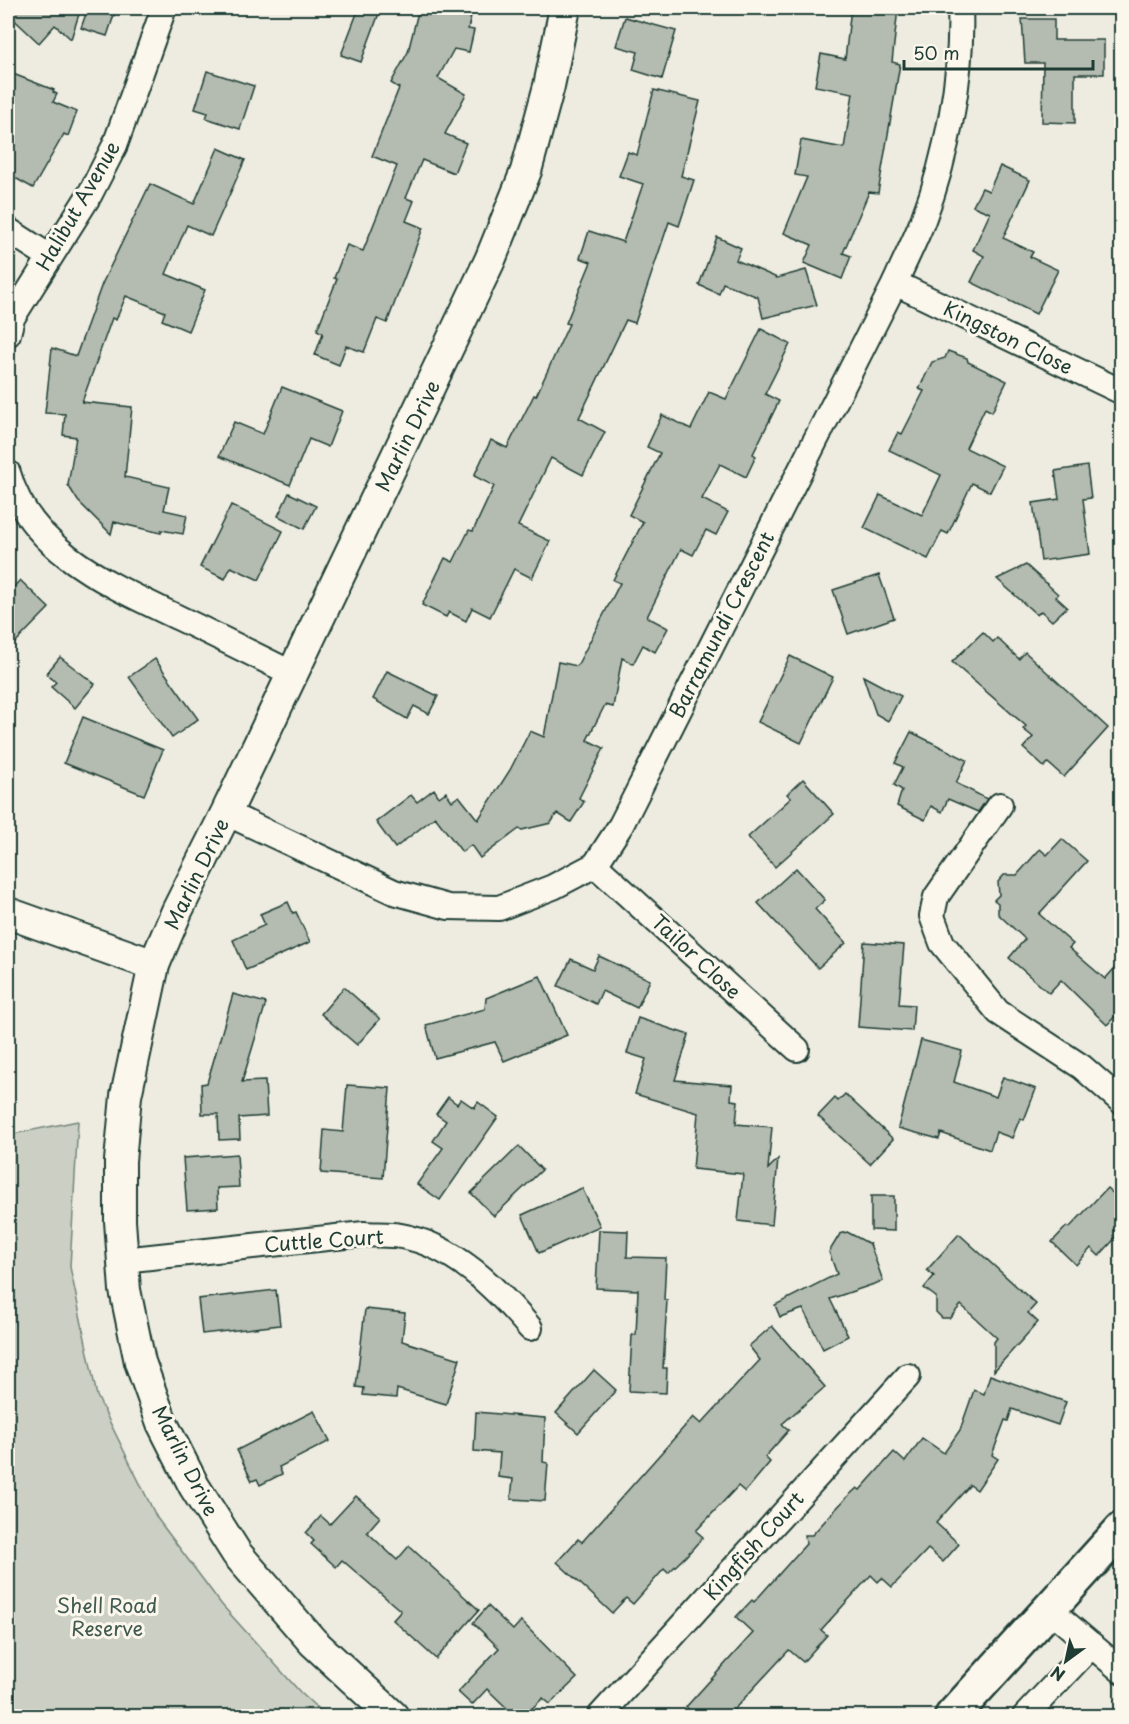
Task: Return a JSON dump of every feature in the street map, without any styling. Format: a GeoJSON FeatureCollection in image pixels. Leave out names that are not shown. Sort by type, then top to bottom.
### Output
{"type":"FeatureCollection","features":[{"type":"Feature","properties":{"kind":"main road"},"geometry":{"type":"LineString","coordinates":[[952,1716],[1122,1528]]}},
{"type":"Feature","properties":{"kind":"street","name":"Halibut Avenue"},"geometry":{"type":"LineString","coordinates":[[8,334],[12,318],[90,194],[115,145],[164,8]]}},
{"type":"Feature","properties":{"kind":"street","name":"Marlin Drive"},"geometry":{"type":"LineString","coordinates":[[393,1716],[313,1642],[237,1554],[194,1486],[162,1423],[140,1362],[125,1290],[120,1161],[126,1096],[154,965],[177,911],[293,674],[490,260],[526,171],[549,86],[566,8]]}},
{"type":"Feature","properties":{"kind":"street","name":"Barramundi Crescent"},"geometry":{"type":"LineString","coordinates":[[226,813],[394,892],[448,907],[499,908],[553,887],[595,865],[621,825],[895,283],[924,220],[939,168],[956,73],[960,8]]}},
{"type":"Feature","properties":{"kind":"street"},"geometry":{"type":"LineString","coordinates":[[8,230],[50,256]]}},
{"type":"Feature","properties":{"kind":"street","name":"Kingston Close"},"geometry":{"type":"LineString","coordinates":[[895,283],[1122,392]]}},
{"type":"Feature","properties":{"kind":"street"},"geometry":{"type":"LineString","coordinates":[[8,473],[11,484],[33,524],[66,557],[106,583],[293,674]]}},
{"type":"Feature","properties":{"kind":"street"},"geometry":{"type":"LineString","coordinates":[[1000,805],[936,897],[932,916],[942,944],[998,1012],[1082,1067],[1122,1102]]}},
{"type":"Feature","properties":{"kind":"street","name":"Tailor Close"},"geometry":{"type":"LineString","coordinates":[[595,865],[796,1049]]}},
{"type":"Feature","properties":{"kind":"street"},"geometry":{"type":"LineString","coordinates":[[8,913],[154,965]]}},
{"type":"Feature","properties":{"kind":"street","name":"Cuttle Court"},"geometry":{"type":"LineString","coordinates":[[123,1260],[364,1234],[402,1236],[438,1249],[469,1267],[504,1297],[530,1328]]}},
{"type":"Feature","properties":{"kind":"street","name":"Kingfish Court"},"geometry":{"type":"LineString","coordinates":[[600,1716],[908,1376]]}},
{"type":"Feature","properties":{"kind":"street"},"geometry":{"type":"LineString","coordinates":[[1049,1609],[1122,1671]]}},
{"type":"Feature","properties":{"kind":"street"},"geometry":{"type":"LineString","coordinates":[[1025,1716],[1092,1645]]}},
{"type":"Feature","properties":{"kind":"green space","name":"Shell Road Reserve"},"geometry":{"type":"Polygon","coordinates":[[[78,1121],[70,1267],[97,1396],[157,1518],[222,1605],[301,1693],[326,1716],[8,1716],[8,1135],[78,1121]]]}},
{"type":"Feature","properties":{"kind":"building"},"geometry":{"type":"Polygon","coordinates":[[[8,8],[71,8],[80,11],[71,39],[55,25],[39,43],[8,14],[8,8]]]}},
{"type":"Feature","properties":{"kind":"building"},"geometry":{"type":"Polygon","coordinates":[[[88,8],[115,12],[107,36],[81,28],[88,8]]]}},
{"type":"Feature","properties":{"kind":"building"},"geometry":{"type":"Polygon","coordinates":[[[359,8],[381,8],[361,62],[341,55],[359,8]]]}},
{"type":"Feature","properties":{"kind":"building"},"geometry":{"type":"Polygon","coordinates":[[[419,8],[473,8],[468,29],[474,30],[469,52],[454,49],[438,78],[466,94],[445,134],[466,143],[454,173],[422,160],[406,198],[414,201],[406,221],[423,228],[387,323],[377,319],[364,352],[346,346],[339,365],[315,355],[323,333],[317,330],[337,279],[334,278],[347,245],[363,251],[397,166],[372,156],[399,88],[391,83],[408,52],[419,8]]]}},
{"type":"Feature","properties":{"kind":"building"},"geometry":{"type":"Polygon","coordinates":[[[851,8],[898,8],[892,62],[900,64],[878,193],[869,192],[843,253],[851,256],[842,279],[804,263],[812,245],[784,233],[807,177],[795,175],[801,140],[844,148],[853,93],[815,86],[821,54],[845,59],[851,8]]]}},
{"type":"Feature","properties":{"kind":"building"},"geometry":{"type":"Polygon","coordinates":[[[625,17],[676,31],[662,79],[633,70],[638,52],[616,46],[625,17]]]}},
{"type":"Feature","properties":{"kind":"building"},"geometry":{"type":"Polygon","coordinates":[[[1022,19],[1054,19],[1054,40],[1104,40],[1104,74],[1075,74],[1075,123],[1042,122],[1043,63],[1025,63],[1022,19]]]}},
{"type":"Feature","properties":{"kind":"building"},"geometry":{"type":"Polygon","coordinates":[[[207,71],[254,86],[240,129],[206,118],[208,113],[195,109],[207,71]]]}},
{"type":"Feature","properties":{"kind":"building"},"geometry":{"type":"Polygon","coordinates":[[[8,72],[54,90],[53,92],[57,94],[53,102],[77,112],[68,136],[64,134],[33,188],[8,174],[8,72]]]}},
{"type":"Feature","properties":{"kind":"building"},"geometry":{"type":"Polygon","coordinates":[[[654,90],[700,101],[681,176],[694,180],[679,226],[669,222],[635,323],[626,320],[579,418],[605,432],[583,475],[551,458],[518,526],[550,541],[532,578],[514,569],[490,617],[472,608],[466,621],[449,612],[446,617],[422,605],[445,558],[453,562],[469,530],[473,531],[494,486],[474,476],[491,440],[507,448],[534,395],[536,396],[569,324],[566,323],[591,262],[580,258],[589,231],[623,242],[643,184],[619,176],[628,152],[637,155],[654,90]]]}},
{"type":"Feature","properties":{"kind":"building"},"geometry":{"type":"Polygon","coordinates":[[[218,148],[245,160],[211,236],[187,225],[166,274],[205,290],[188,331],[162,320],[165,312],[126,296],[116,320],[112,318],[82,402],[132,407],[125,477],[169,487],[164,510],[187,515],[183,534],[161,530],[161,533],[114,522],[111,534],[78,501],[68,485],[76,437],[63,435],[65,414],[45,413],[52,348],[76,356],[102,284],[150,184],[194,204],[218,148]]]}},
{"type":"Feature","properties":{"kind":"building"},"geometry":{"type":"Polygon","coordinates":[[[1000,166],[1030,180],[1003,238],[1033,252],[1030,257],[1058,270],[1036,314],[971,282],[984,256],[973,250],[990,213],[973,206],[982,188],[989,191],[1000,166]]]}},
{"type":"Feature","properties":{"kind":"building"},"geometry":{"type":"Polygon","coordinates":[[[717,237],[741,248],[736,260],[777,278],[806,270],[817,305],[763,318],[758,297],[723,283],[719,294],[699,285],[717,237]]]}},
{"type":"Feature","properties":{"kind":"building"},"geometry":{"type":"Polygon","coordinates":[[[761,329],[790,344],[765,394],[779,401],[753,454],[756,456],[746,477],[720,464],[702,499],[728,512],[716,535],[706,530],[693,555],[681,549],[647,617],[668,628],[655,652],[643,645],[633,664],[622,658],[613,707],[605,705],[587,740],[604,748],[579,798],[584,802],[571,822],[557,813],[551,823],[519,829],[480,858],[471,845],[462,852],[435,817],[395,848],[376,822],[411,795],[417,802],[434,789],[439,797],[446,792],[452,801],[459,796],[478,820],[510,770],[530,731],[544,737],[558,662],[577,666],[620,583],[613,580],[643,522],[629,515],[660,453],[647,447],[662,415],[691,429],[709,392],[726,399],[761,329]]]}},
{"type":"Feature","properties":{"kind":"building"},"geometry":{"type":"Polygon","coordinates":[[[948,351],[967,358],[968,362],[1007,381],[992,412],[985,408],[966,448],[1003,466],[990,492],[972,483],[948,534],[942,531],[928,559],[864,528],[880,495],[922,515],[941,475],[889,450],[898,432],[902,434],[924,391],[919,389],[932,362],[945,358],[948,351]]]}},
{"type":"Feature","properties":{"kind":"building"},"geometry":{"type":"Polygon","coordinates":[[[282,387],[342,411],[328,447],[309,439],[290,485],[219,456],[234,422],[263,434],[282,387]]]}},
{"type":"Feature","properties":{"kind":"building"},"geometry":{"type":"Polygon","coordinates":[[[1087,466],[1091,498],[1083,499],[1090,554],[1041,561],[1033,503],[1059,499],[1055,471],[1087,466]]]}},
{"type":"Feature","properties":{"kind":"building"},"geometry":{"type":"Polygon","coordinates":[[[289,493],[316,506],[304,529],[278,516],[289,493]]]}},
{"type":"Feature","properties":{"kind":"building"},"geometry":{"type":"Polygon","coordinates":[[[231,505],[283,531],[259,580],[231,567],[225,579],[200,567],[231,505]]]}},
{"type":"Feature","properties":{"kind":"building"},"geometry":{"type":"Polygon","coordinates":[[[1026,565],[1058,594],[1056,597],[1067,607],[1052,621],[1041,611],[1037,615],[997,579],[1026,565]]]}},
{"type":"Feature","properties":{"kind":"building"},"geometry":{"type":"Polygon","coordinates":[[[879,575],[894,618],[848,634],[833,590],[879,575]]]}},
{"type":"Feature","properties":{"kind":"building"},"geometry":{"type":"Polygon","coordinates":[[[20,580],[49,608],[8,650],[8,593],[20,580]]]}},
{"type":"Feature","properties":{"kind":"building"},"geometry":{"type":"Polygon","coordinates":[[[983,632],[993,642],[997,638],[1019,659],[1025,652],[1108,728],[1064,777],[1048,763],[1044,767],[1023,748],[1033,737],[1023,729],[1026,726],[952,662],[983,632]]]}},
{"type":"Feature","properties":{"kind":"building"},"geometry":{"type":"Polygon","coordinates":[[[790,656],[833,677],[801,743],[758,722],[790,656]]]}},
{"type":"Feature","properties":{"kind":"building"},"geometry":{"type":"Polygon","coordinates":[[[60,657],[95,684],[75,708],[51,687],[56,682],[46,674],[60,657]]]}},
{"type":"Feature","properties":{"kind":"building"},"geometry":{"type":"Polygon","coordinates":[[[155,659],[198,719],[172,738],[129,677],[155,659]]]}},
{"type":"Feature","properties":{"kind":"building"},"geometry":{"type":"Polygon","coordinates":[[[387,671],[438,696],[429,714],[414,706],[407,719],[373,699],[387,671]]]}},
{"type":"Feature","properties":{"kind":"building"},"geometry":{"type":"Polygon","coordinates":[[[863,676],[901,696],[888,721],[876,714],[863,676]]]}},
{"type":"Feature","properties":{"kind":"building"},"geometry":{"type":"Polygon","coordinates":[[[83,717],[163,750],[144,795],[64,763],[83,717]]]}},
{"type":"Feature","properties":{"kind":"building"},"geometry":{"type":"Polygon","coordinates":[[[911,732],[967,760],[956,783],[987,799],[978,812],[948,799],[942,812],[931,806],[925,820],[897,806],[902,790],[894,785],[903,767],[895,763],[911,732]]]}},
{"type":"Feature","properties":{"kind":"building"},"geometry":{"type":"Polygon","coordinates":[[[803,779],[834,814],[775,867],[748,837],[791,798],[787,794],[803,779]]]}},
{"type":"Feature","properties":{"kind":"building"},"geometry":{"type":"Polygon","coordinates":[[[1062,839],[1087,861],[1039,914],[1073,944],[1069,948],[1105,979],[1122,960],[1122,1009],[1107,1025],[1061,980],[1049,993],[1009,958],[1025,939],[998,914],[998,903],[994,900],[999,895],[998,882],[1004,875],[1017,875],[1040,849],[1047,855],[1062,839]]]}},
{"type":"Feature","properties":{"kind":"building"},"geometry":{"type":"Polygon","coordinates":[[[796,868],[825,900],[815,909],[846,943],[818,968],[758,903],[796,868]]]}},
{"type":"Feature","properties":{"kind":"building"},"geometry":{"type":"Polygon","coordinates":[[[288,902],[293,913],[296,912],[310,942],[246,970],[233,940],[265,925],[260,914],[288,902]]]}},
{"type":"Feature","properties":{"kind":"building"},"geometry":{"type":"Polygon","coordinates":[[[864,942],[904,945],[899,1004],[914,1005],[912,1031],[858,1027],[864,942]]]}},
{"type":"Feature","properties":{"kind":"building"},"geometry":{"type":"Polygon","coordinates":[[[599,956],[650,980],[637,1008],[602,991],[596,1004],[558,986],[571,959],[593,969],[599,956]]]}},
{"type":"Feature","properties":{"kind":"building"},"geometry":{"type":"Polygon","coordinates":[[[540,976],[567,1035],[504,1061],[495,1042],[435,1058],[426,1025],[485,1009],[486,998],[540,976]]]}},
{"type":"Feature","properties":{"kind":"building"},"geometry":{"type":"Polygon","coordinates":[[[344,987],[380,1019],[357,1045],[321,1014],[344,987]]]}},
{"type":"Feature","properties":{"kind":"building"},"geometry":{"type":"Polygon","coordinates":[[[233,994],[266,1003],[242,1082],[265,1081],[267,1116],[239,1118],[240,1139],[219,1140],[218,1114],[202,1114],[201,1084],[207,1083],[233,994]]]}},
{"type":"Feature","properties":{"kind":"building"},"geometry":{"type":"Polygon","coordinates":[[[638,1018],[689,1035],[675,1080],[732,1085],[731,1100],[738,1101],[736,1124],[772,1127],[768,1169],[778,1159],[772,1225],[738,1221],[743,1174],[693,1169],[698,1113],[635,1094],[646,1059],[627,1053],[638,1018]]]}},
{"type":"Feature","properties":{"kind":"building"},"geometry":{"type":"Polygon","coordinates":[[[921,1040],[962,1051],[954,1082],[996,1097],[1003,1077],[1036,1089],[1024,1120],[1020,1118],[1012,1138],[996,1132],[990,1150],[941,1133],[939,1139],[898,1128],[921,1040]]]}},
{"type":"Feature","properties":{"kind":"building"},"geometry":{"type":"Polygon","coordinates":[[[347,1085],[390,1088],[383,1178],[321,1173],[324,1130],[343,1132],[347,1085]]]}},
{"type":"Feature","properties":{"kind":"building"},"geometry":{"type":"Polygon","coordinates":[[[845,1094],[893,1139],[870,1164],[818,1116],[835,1098],[838,1101],[845,1094]]]}},
{"type":"Feature","properties":{"kind":"building"},"geometry":{"type":"Polygon","coordinates":[[[448,1097],[457,1104],[461,1099],[474,1108],[478,1102],[498,1117],[440,1200],[417,1184],[443,1148],[433,1141],[446,1121],[436,1114],[448,1097]]]}},
{"type":"Feature","properties":{"kind":"building"},"geometry":{"type":"Polygon","coordinates":[[[519,1146],[542,1170],[494,1216],[471,1193],[519,1146]]]}},
{"type":"Feature","properties":{"kind":"building"},"geometry":{"type":"Polygon","coordinates":[[[237,1154],[239,1187],[217,1188],[218,1208],[187,1210],[183,1158],[237,1154]]]}},
{"type":"Feature","properties":{"kind":"building"},"geometry":{"type":"Polygon","coordinates":[[[582,1188],[600,1226],[539,1253],[522,1215],[582,1188]]]}},
{"type":"Feature","properties":{"kind":"building"},"geometry":{"type":"Polygon","coordinates":[[[1107,1188],[1122,1201],[1122,1231],[1099,1256],[1091,1248],[1076,1265],[1052,1242],[1067,1226],[1069,1228],[1107,1188]]]}},
{"type":"Feature","properties":{"kind":"building"},"geometry":{"type":"Polygon","coordinates":[[[871,1196],[894,1196],[894,1231],[871,1230],[871,1196]]]}},
{"type":"Feature","properties":{"kind":"building"},"geometry":{"type":"Polygon","coordinates":[[[599,1230],[628,1231],[627,1257],[666,1258],[664,1300],[667,1300],[663,1368],[667,1368],[666,1393],[629,1391],[632,1335],[636,1335],[638,1290],[596,1288],[599,1230]]]}},
{"type":"Feature","properties":{"kind":"building"},"geometry":{"type":"Polygon","coordinates":[[[847,1232],[870,1244],[883,1281],[830,1299],[848,1336],[823,1349],[803,1309],[780,1317],[775,1305],[837,1274],[829,1252],[840,1234],[847,1232]]]}},
{"type":"Feature","properties":{"kind":"building"},"geometry":{"type":"Polygon","coordinates":[[[959,1234],[1036,1304],[1028,1313],[1038,1322],[994,1371],[994,1342],[997,1338],[961,1305],[950,1318],[942,1318],[936,1312],[936,1297],[924,1288],[934,1276],[927,1270],[959,1234]]]}},
{"type":"Feature","properties":{"kind":"building"},"geometry":{"type":"Polygon","coordinates":[[[276,1290],[280,1325],[202,1334],[198,1299],[276,1290]]]}},
{"type":"Feature","properties":{"kind":"building"},"geometry":{"type":"Polygon","coordinates":[[[365,1309],[405,1313],[402,1341],[460,1359],[446,1404],[397,1389],[396,1398],[363,1395],[364,1388],[356,1387],[365,1309]]]}},
{"type":"Feature","properties":{"kind":"building"},"geometry":{"type":"Polygon","coordinates":[[[772,1326],[825,1387],[782,1424],[789,1430],[765,1457],[770,1462],[745,1492],[738,1486],[696,1531],[703,1537],[686,1556],[668,1573],[664,1569],[633,1604],[626,1598],[612,1613],[557,1562],[578,1539],[582,1542],[693,1417],[701,1424],[760,1360],[749,1346],[772,1326]]]}},
{"type":"Feature","properties":{"kind":"building"},"geometry":{"type":"Polygon","coordinates":[[[594,1370],[616,1390],[578,1433],[556,1413],[594,1370]]]}},
{"type":"Feature","properties":{"kind":"building"},"geometry":{"type":"Polygon","coordinates":[[[990,1375],[1066,1402],[1058,1425],[1012,1409],[1008,1421],[1005,1420],[992,1455],[998,1459],[977,1490],[970,1485],[936,1523],[959,1544],[943,1562],[928,1549],[892,1587],[882,1578],[878,1582],[871,1575],[821,1630],[827,1635],[803,1662],[789,1650],[728,1716],[697,1716],[686,1707],[753,1633],[736,1617],[752,1600],[754,1602],[806,1544],[805,1535],[812,1535],[846,1498],[857,1488],[860,1490],[894,1452],[905,1462],[922,1438],[944,1453],[960,1430],[974,1390],[984,1394],[990,1375]]]}},
{"type":"Feature","properties":{"kind":"building"},"geometry":{"type":"Polygon","coordinates":[[[314,1411],[330,1441],[279,1467],[282,1474],[260,1485],[257,1479],[252,1481],[237,1450],[314,1411]]]}},
{"type":"Feature","properties":{"kind":"building"},"geometry":{"type":"Polygon","coordinates":[[[476,1412],[545,1418],[543,1462],[548,1463],[545,1501],[511,1499],[513,1479],[498,1477],[500,1453],[474,1451],[476,1412]]]}},
{"type":"Feature","properties":{"kind":"building"},"geometry":{"type":"Polygon","coordinates":[[[356,1496],[380,1517],[367,1532],[397,1560],[409,1546],[479,1610],[436,1659],[393,1620],[401,1611],[342,1560],[336,1567],[311,1544],[314,1541],[306,1533],[321,1516],[330,1524],[356,1496]]]}},
{"type":"Feature","properties":{"kind":"building"},"geometry":{"type":"Polygon","coordinates":[[[488,1606],[513,1630],[521,1621],[577,1678],[550,1704],[543,1698],[524,1716],[515,1716],[487,1689],[472,1705],[458,1692],[499,1648],[473,1623],[488,1606]]]}}]}
